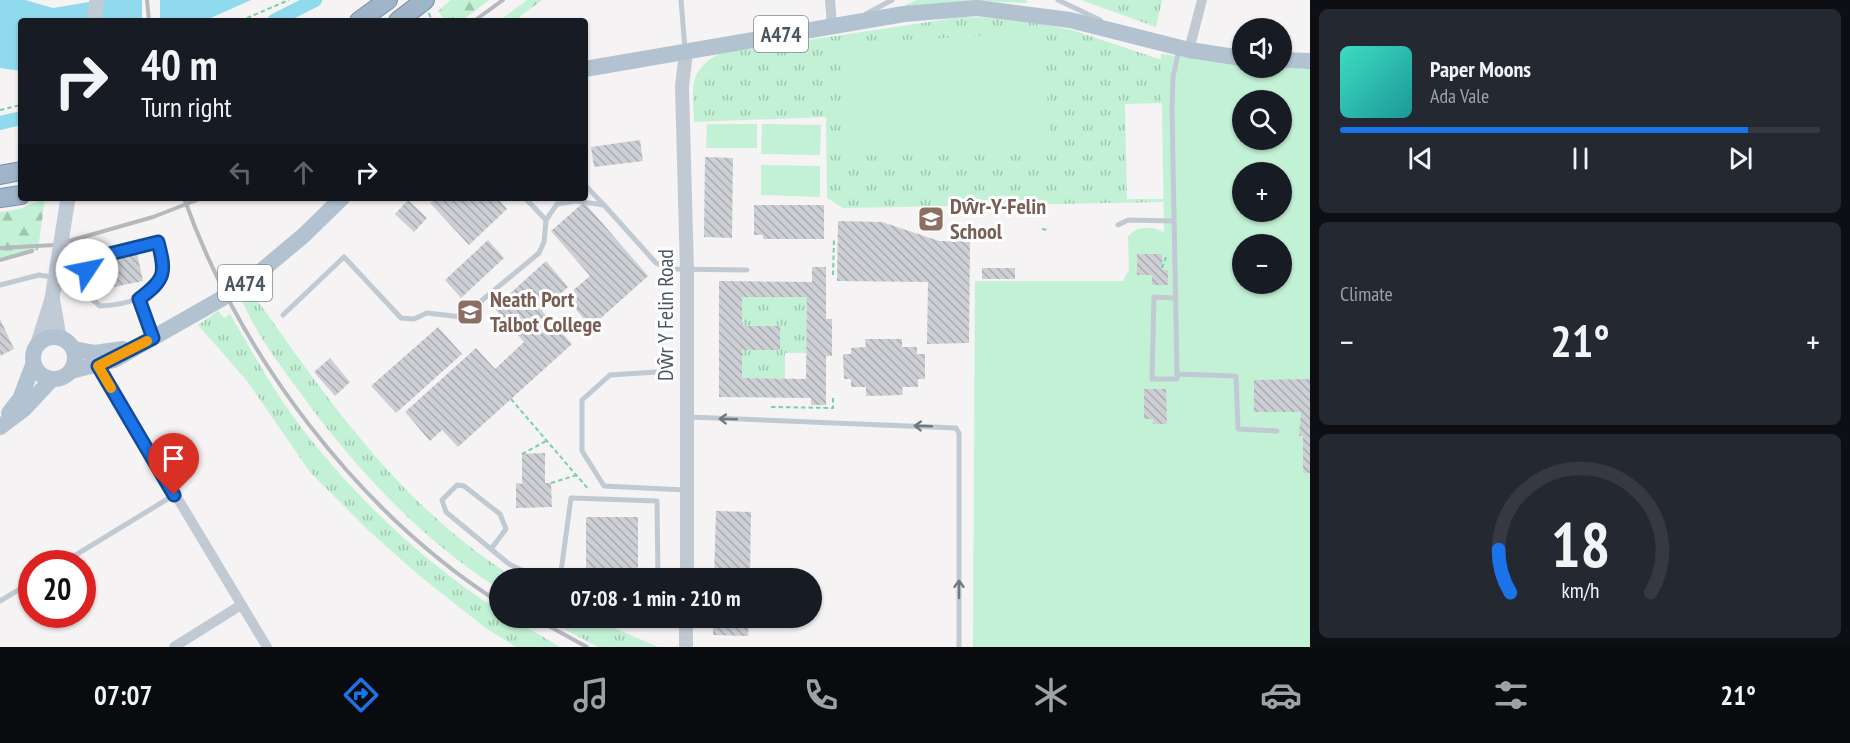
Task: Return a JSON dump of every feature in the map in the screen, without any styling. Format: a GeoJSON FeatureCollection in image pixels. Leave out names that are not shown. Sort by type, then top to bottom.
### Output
{"type":"FeatureCollection","features":[{"type":"Feature","properties":{"kind":"highway"},"geometry":{"type":"LineString","coordinates":[[363,18],[388,0]]}},
{"type":"Feature","properties":{"kind":"highway"},"geometry":{"type":"LineString","coordinates":[[402,18],[423,0]]}},
{"type":"Feature","properties":{"kind":"highway"},"geometry":{"type":"LineString","coordinates":[[0,175],[18,172]]}},
{"type":"Feature","properties":{"kind":"highway"},"geometry":{"type":"LineString","coordinates":[[0,198],[18,195]]}},
{"type":"Feature","properties":{"kind":"main road"},"geometry":{"type":"LineString","coordinates":[[95,18],[98,0]]}},
{"type":"Feature","properties":{"kind":"main road","name":"A474"},"geometry":{"type":"LineString","coordinates":[[588,68],[904,14],[977,9],[1070,20],[1184,49],[1232,56]]}},
{"type":"Feature","properties":{"kind":"main road"},"geometry":{"type":"LineString","coordinates":[[1292,60],[1310,61]]}},
{"type":"Feature","properties":{"kind":"main road"},"geometry":{"type":"LineString","coordinates":[[0,427],[20,399],[33,365],[32,353],[38,343],[52,299],[68,201]]}},
{"type":"Feature","properties":{"kind":"main road","name":"A474"},"geometry":{"type":"LineString","coordinates":[[71,371],[98,366],[114,360],[255,276],[303,236],[339,201]]}},
{"type":"Feature","properties":{"kind":"main road"},"geometry":{"type":"LineString","coordinates":[[52,299],[59,337]]}},
{"type":"Feature","properties":{"kind":"main road"},"geometry":{"type":"LineString","coordinates":[[33,365],[40,375],[52,379],[61,378],[71,371],[75,360],[74,349],[59,337],[51,336],[38,343]]}},
{"type":"Feature","properties":{"kind":"main road","name":"A474"},"geometry":{"type":"LineString","coordinates":[[74,349],[95,353],[133,347]]}},
{"type":"Feature","properties":{"kind":"main road"},"geometry":{"type":"LineString","coordinates":[[0,427],[24,409],[52,379]]}},
{"type":"Feature","properties":{"kind":"street"},"geometry":{"type":"LineString","coordinates":[[831,0],[832,26]]}},
{"type":"Feature","properties":{"kind":"street"},"geometry":{"type":"LineString","coordinates":[[1184,49],[1202,0]]}},
{"type":"Feature","properties":{"kind":"street","name":"Dŵr Y Felin Road"},"geometry":{"type":"LineString","coordinates":[[686,52],[682,87],[687,271],[687,568]]}},
{"type":"Feature","properties":{"kind":"street"},"geometry":{"type":"LineString","coordinates":[[98,366],[267,647]]}},
{"type":"Feature","properties":{"kind":"street"},"geometry":{"type":"LineString","coordinates":[[174,647],[241,605]]}},
{"type":"Feature","properties":{"kind":"street"},"geometry":{"type":"LineString","coordinates":[[686,628],[686,647]]}},
{"type":"Feature","properties":{"kind":"lane"},"geometry":{"type":"LineString","coordinates":[[681,0],[686,52]]}},
{"type":"Feature","properties":{"kind":"lane"},"geometry":{"type":"LineString","coordinates":[[852,23],[892,0]]}},
{"type":"Feature","properties":{"kind":"lane"},"geometry":{"type":"LineString","coordinates":[[1058,0],[1129,34]]}},
{"type":"Feature","properties":{"kind":"lane"},"geometry":{"type":"LineString","coordinates":[[1175,298],[1154,297],[1152,379],[1177,379],[1172,109],[1173,77],[1184,49]]}},
{"type":"Feature","properties":{"kind":"lane"},"geometry":{"type":"LineString","coordinates":[[588,188],[656,262],[670,269],[687,271],[747,270]]}},
{"type":"Feature","properties":{"kind":"lane"},"geometry":{"type":"LineString","coordinates":[[528,201],[546,220]]}},
{"type":"Feature","properties":{"kind":"lane"},"geometry":{"type":"LineString","coordinates":[[283,315],[344,257],[401,318],[414,319],[427,313],[462,316],[539,252],[544,242],[546,220],[557,204],[576,201],[604,205]]}},
{"type":"Feature","properties":{"kind":"lane"},"geometry":{"type":"LineString","coordinates":[[1118,225],[1128,220],[1174,221]]}},
{"type":"Feature","properties":{"kind":"lane"},"geometry":{"type":"LineString","coordinates":[[158,242],[163,274],[160,281],[139,299],[100,306],[92,299],[86,265],[90,260],[158,242]]}},
{"type":"Feature","properties":{"kind":"lane"},"geometry":{"type":"LineString","coordinates":[[0,285],[39,274],[89,284]]}},
{"type":"Feature","properties":{"kind":"lane"},"geometry":{"type":"LineString","coordinates":[[139,299],[153,338]]}},
{"type":"Feature","properties":{"kind":"lane"},"geometry":{"type":"LineString","coordinates":[[656,372],[610,375],[582,400],[582,451],[604,486],[687,490]]}},
{"type":"Feature","properties":{"kind":"lane"},"geometry":{"type":"LineString","coordinates":[[1177,374],[1236,376],[1238,429],[1277,430]]}},
{"type":"Feature","properties":{"kind":"lane"},"geometry":{"type":"LineString","coordinates":[[687,417],[956,428],[959,433],[959,647]]}},
{"type":"Feature","properties":{"kind":"lane"},"geometry":{"type":"LineString","coordinates":[[491,549],[506,529],[500,514],[464,486],[457,485],[441,504],[447,512],[491,549],[518,568]]}},
{"type":"Feature","properties":{"kind":"lane"},"geometry":{"type":"LineString","coordinates":[[84,550],[174,495]]}},
{"type":"Feature","properties":{"kind":"lane"},"geometry":{"type":"LineString","coordinates":[[562,568],[572,498],[657,501],[658,568]]}},
{"type":"Feature","properties":{"kind":"lane"},"geometry":{"type":"LineString","coordinates":[[0,601],[18,590]]}},
{"type":"Feature","properties":{"kind":"path"},"geometry":{"type":"LineString","coordinates":[[247,18],[289,0]]}},
{"type":"Feature","properties":{"kind":"path"},"geometry":{"type":"LineString","coordinates":[[423,0],[430,18]]}},
{"type":"Feature","properties":{"kind":"path"},"geometry":{"type":"LineString","coordinates":[[0,110],[18,106]]}},
{"type":"Feature","properties":{"kind":"path"},"geometry":{"type":"LineString","coordinates":[[1042,229],[1048,230]]}},
{"type":"Feature","properties":{"kind":"path"},"geometry":{"type":"LineString","coordinates":[[833,275],[834,239]]}},
{"type":"Feature","properties":{"kind":"path"},"geometry":{"type":"LineString","coordinates":[[771,407],[833,408],[834,396]]}},
{"type":"Feature","properties":{"kind":"path"},"geometry":{"type":"LineString","coordinates":[[511,399],[597,499]]}},
{"type":"Feature","properties":{"kind":"path"},"geometry":{"type":"LineString","coordinates":[[522,454],[548,440]]}},
{"type":"Feature","properties":{"kind":"path"},"geometry":{"type":"LineString","coordinates":[[551,483],[577,475]]}},
{"type":"Feature","properties":{"kind":"green space"},"geometry":{"type":"Polygon","coordinates":[[[451,0],[489,0],[465,18],[443,18],[438,11],[451,0]]]}},
{"type":"Feature","properties":{"kind":"green space"},"geometry":{"type":"Polygon","coordinates":[[[527,0],[542,0],[518,18],[503,18],[527,0]]]}},
{"type":"Feature","properties":{"kind":"green space"},"geometry":{"type":"Polygon","coordinates":[[[917,0],[1025,0],[1027,3],[978,1],[904,6],[917,0]]]}},
{"type":"Feature","properties":{"kind":"green space"},"geometry":{"type":"Polygon","coordinates":[[[1081,0],[1162,0],[1156,27],[1081,0]]]}},
{"type":"Feature","properties":{"kind":"green space"},"geometry":{"type":"Polygon","coordinates":[[[962,17],[1011,18],[1072,30],[1162,60],[1162,103],[1125,104],[1127,199],[1164,199],[1163,202],[843,208],[827,198],[826,117],[694,122],[693,90],[697,73],[710,59],[721,53],[962,17]]]}},
{"type":"Feature","properties":{"kind":"green space"},"geometry":{"type":"Polygon","coordinates":[[[1044,33],[1050,147],[847,156],[842,43],[1044,33]]]}},
{"type":"Feature","properties":{"kind":"green space"},"geometry":{"type":"Polygon","coordinates":[[[1161,54],[1232,63],[1232,78],[1292,78],[1292,69],[1310,69],[1310,647],[973,647],[975,281],[1123,281],[1129,270],[1128,237],[1140,229],[1160,230],[1164,233],[1161,54]]]}},
{"type":"Feature","properties":{"kind":"green space"},"geometry":{"type":"Polygon","coordinates":[[[707,124],[757,124],[757,148],[706,148],[707,124]]]}},
{"type":"Feature","properties":{"kind":"green space"},"geometry":{"type":"Polygon","coordinates":[[[762,124],[821,125],[820,155],[761,154],[762,124]]]}},
{"type":"Feature","properties":{"kind":"green space"},"geometry":{"type":"Polygon","coordinates":[[[761,165],[820,166],[820,197],[761,195],[761,165]]]}},
{"type":"Feature","properties":{"kind":"green space"},"geometry":{"type":"Polygon","coordinates":[[[38,201],[45,201],[38,250],[0,259],[0,212],[20,209],[38,201]]]}},
{"type":"Feature","properties":{"kind":"green space"},"geometry":{"type":"Polygon","coordinates":[[[253,294],[340,413],[403,486],[438,520],[501,568],[489,568],[489,582],[469,569],[414,523],[363,471],[317,416],[281,366],[259,333],[241,298],[253,294]]]}},
{"type":"Feature","properties":{"kind":"green space"},"geometry":{"type":"Polygon","coordinates":[[[742,297],[807,297],[807,353],[785,353],[785,378],[742,378],[742,350],[780,349],[780,326],[742,326],[742,297]]]}},
{"type":"Feature","properties":{"kind":"green space"},"geometry":{"type":"Polygon","coordinates":[[[218,311],[224,318],[230,314],[275,391],[337,471],[413,546],[489,604],[489,628],[528,628],[560,647],[516,647],[487,629],[421,577],[369,531],[310,472],[247,381],[198,325],[218,311]]]}},
{"type":"Feature","properties":{"kind":"green space"},"geometry":{"type":"Polygon","coordinates":[[[563,628],[614,628],[658,647],[598,647],[563,628]]]}},
{"type":"Feature","properties":{"kind":"water"},"geometry":{"type":"Polygon","coordinates":[[[0,0],[25,0],[53,8],[101,0],[251,0],[211,18],[18,18],[18,71],[0,68],[0,0]]]}},
{"type":"Feature","properties":{"kind":"pier"},"geometry":{"type":"Polygon","coordinates":[[[142,0],[160,0],[160,18],[142,18],[142,0]]]}},
{"type":"Feature","properties":{"kind":"building"},"geometry":{"type":"Polygon","coordinates":[[[640,140],[643,161],[594,167],[591,147],[640,140]]]}},
{"type":"Feature","properties":{"kind":"building"},"geometry":{"type":"Polygon","coordinates":[[[705,157],[733,158],[732,238],[704,237],[705,157]]]}},
{"type":"Feature","properties":{"kind":"building"},"geometry":{"type":"Polygon","coordinates":[[[409,201],[427,218],[414,232],[395,214],[409,201]]]}},
{"type":"Feature","properties":{"kind":"building"},"geometry":{"type":"Polygon","coordinates":[[[432,201],[500,201],[507,209],[469,245],[430,203],[432,201]]]}},
{"type":"Feature","properties":{"kind":"building"},"geometry":{"type":"Polygon","coordinates":[[[584,202],[648,276],[591,327],[565,297],[590,276],[551,231],[584,202]]]}},
{"type":"Feature","properties":{"kind":"building"},"geometry":{"type":"Polygon","coordinates":[[[754,205],[824,205],[824,239],[763,239],[763,235],[754,235],[754,205]]]}},
{"type":"Feature","properties":{"kind":"building"},"geometry":{"type":"Polygon","coordinates":[[[838,221],[882,222],[939,241],[970,241],[969,343],[927,344],[928,282],[837,281],[838,221]]]}},
{"type":"Feature","properties":{"kind":"building"},"geometry":{"type":"Polygon","coordinates":[[[488,240],[504,258],[461,298],[445,280],[488,240]]]}},
{"type":"Feature","properties":{"kind":"building"},"geometry":{"type":"Polygon","coordinates":[[[137,253],[143,281],[104,289],[98,261],[137,253]]]}},
{"type":"Feature","properties":{"kind":"building"},"geometry":{"type":"Polygon","coordinates":[[[1137,254],[1162,254],[1162,270],[1168,270],[1168,285],[1152,285],[1152,275],[1137,275],[1137,254]]]}},
{"type":"Feature","properties":{"kind":"building"},"geometry":{"type":"Polygon","coordinates":[[[546,261],[568,287],[542,311],[572,344],[458,447],[442,430],[430,441],[405,412],[476,348],[495,369],[524,342],[494,308],[546,261]]]}},
{"type":"Feature","properties":{"kind":"building"},"geometry":{"type":"Polygon","coordinates":[[[812,267],[826,267],[826,319],[832,319],[832,356],[826,356],[826,405],[811,405],[811,398],[719,397],[719,281],[812,282],[812,267]],[[742,297],[742,326],[780,326],[780,350],[742,350],[742,378],[806,379],[807,297],[742,297]]]}},
{"type":"Feature","properties":{"kind":"building"},"geometry":{"type":"Polygon","coordinates":[[[982,268],[1015,268],[1015,279],[982,279],[982,268]]]}},
{"type":"Feature","properties":{"kind":"building"},"geometry":{"type":"Polygon","coordinates":[[[0,319],[14,349],[0,356],[0,319]]]}},
{"type":"Feature","properties":{"kind":"building"},"geometry":{"type":"Polygon","coordinates":[[[438,327],[462,354],[396,413],[371,386],[438,327]]]}},
{"type":"Feature","properties":{"kind":"building"},"geometry":{"type":"Polygon","coordinates":[[[865,339],[902,339],[902,347],[917,347],[917,354],[925,354],[925,379],[918,379],[918,387],[902,387],[903,395],[866,396],[866,387],[851,387],[851,379],[844,379],[843,354],[851,354],[851,348],[866,347],[865,339]]]}},
{"type":"Feature","properties":{"kind":"building"},"geometry":{"type":"Polygon","coordinates":[[[330,358],[350,382],[335,396],[314,372],[330,358]]]}},
{"type":"Feature","properties":{"kind":"building"},"geometry":{"type":"Polygon","coordinates":[[[1310,379],[1310,473],[1303,473],[1303,436],[1299,436],[1301,412],[1254,412],[1254,380],[1310,379]]]}},
{"type":"Feature","properties":{"kind":"building"},"geometry":{"type":"Polygon","coordinates":[[[1144,389],[1166,389],[1167,424],[1153,424],[1153,419],[1144,419],[1144,389]]]}},
{"type":"Feature","properties":{"kind":"building"},"geometry":{"type":"Polygon","coordinates":[[[545,453],[545,483],[551,483],[552,507],[516,508],[516,483],[522,484],[522,454],[545,453]]]}},
{"type":"Feature","properties":{"kind":"building"},"geometry":{"type":"Polygon","coordinates":[[[716,511],[751,512],[750,568],[714,568],[716,511]]]}},
{"type":"Feature","properties":{"kind":"building"},"geometry":{"type":"Polygon","coordinates":[[[586,517],[638,517],[638,568],[586,568],[586,517]]]}},
{"type":"Feature","properties":{"kind":"building"},"geometry":{"type":"Polygon","coordinates":[[[713,628],[748,628],[748,636],[713,635],[713,628]]]}},
{"type":"Feature","properties":{"kind":"waterway"},"geometry":{"type":"LineString","coordinates":[[280,18],[315,0]]}},
{"type":"Feature","properties":{"kind":"waterway"},"geometry":{"type":"LineString","coordinates":[[0,123],[18,119]]}},
{"type":"Feature","properties":{"kind":"railway"},"geometry":{"type":"LineString","coordinates":[[147,0],[149,18]]}},
{"type":"Feature","properties":{"kind":"railway"},"geometry":{"type":"LineString","coordinates":[[478,18],[503,0]]}},
{"type":"Feature","properties":{"kind":"railway"},"geometry":{"type":"LineString","coordinates":[[185,201],[208,257],[237,315],[271,372],[310,426],[352,477],[399,524],[448,566],[489,595]]}},
{"type":"Feature","properties":{"kind":"railway"},"geometry":{"type":"LineString","coordinates":[[0,248],[55,245],[153,217],[194,201]]}},
{"type":"Feature","properties":{"kind":"railway"},"geometry":{"type":"LineString","coordinates":[[0,260],[32,251]]}},
{"type":"Feature","properties":{"kind":"railway"},"geometry":{"type":"LineString","coordinates":[[552,628],[587,647]]}},
{"type":"Feature","properties":{"kind":"slow traffic"},"geometry":{"type":"LineString","coordinates":[[111,388],[98,366],[114,360],[147,341]]}},
{"type":"Feature","properties":{"kind":"place","name":"Dŵr-Y-Felin School"},"geometry":{"type":"Point","coordinates":[931,219]}},
{"type":"Feature","properties":{"kind":"place","name":"Neath Port Talbot College"},"geometry":{"type":"Point","coordinates":[470,312]}},
{"type":"Feature","properties":{"kind":"route"},"geometry":{"type":"LineString","coordinates":[[87,270],[86,265],[93,258],[158,242],[164,267],[163,274],[160,281],[139,299],[153,338],[133,347],[114,360],[98,366],[174,495]]}}]}
